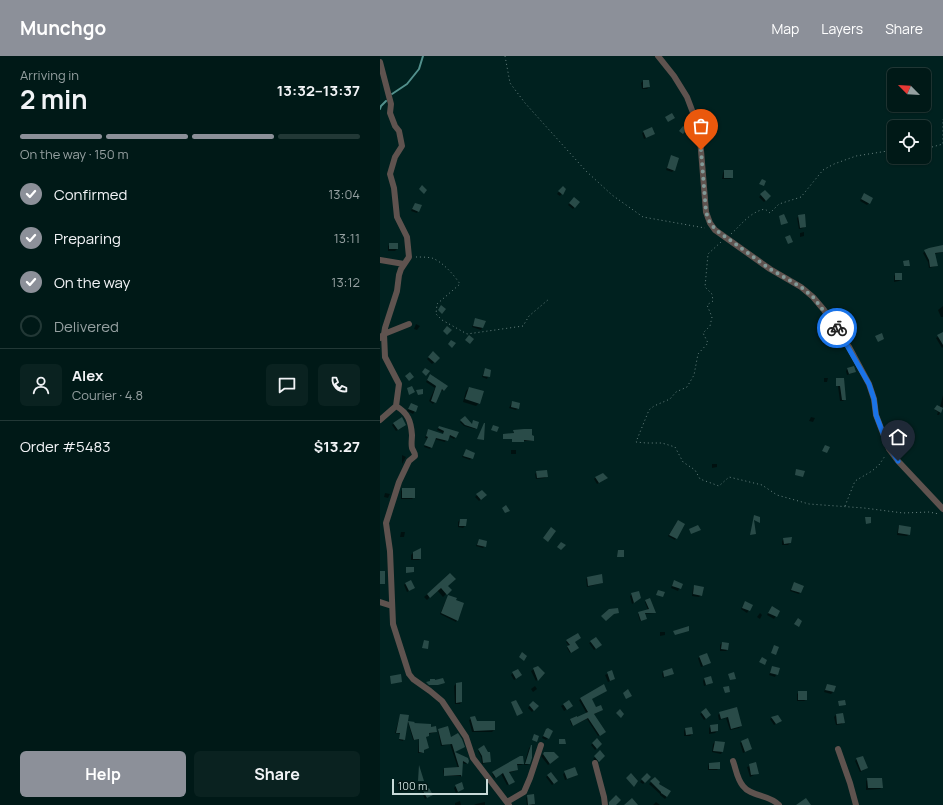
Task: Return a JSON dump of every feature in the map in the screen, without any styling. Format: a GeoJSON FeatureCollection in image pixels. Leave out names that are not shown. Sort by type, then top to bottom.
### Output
{"type":"FeatureCollection","features":[{"type":"Feature","properties":{"kind":"street"},"geometry":{"type":"LineString","coordinates":[[658,56],[674,76],[684,92],[695,118],[700,138],[706,212],[710,223],[716,230],[770,269],[801,287],[813,297],[824,310],[845,340],[869,384],[874,399],[876,415],[889,449],[898,461],[943,509]]}},
{"type":"Feature","properties":{"kind":"street"},"geometry":{"type":"LineString","coordinates":[[380,62],[391,104],[390,113],[394,126],[399,131],[402,146],[395,157],[390,174],[394,188],[396,217],[407,237],[409,257],[399,275],[397,291],[382,332],[385,357],[399,384],[396,406],[380,420]]}},
{"type":"Feature","properties":{"kind":"street"},"geometry":{"type":"LineString","coordinates":[[380,260],[404,264]]}},
{"type":"Feature","properties":{"kind":"street"},"geometry":{"type":"LineString","coordinates":[[382,332],[409,324]]}},
{"type":"Feature","properties":{"kind":"street"},"geometry":{"type":"LineString","coordinates":[[396,406],[404,411],[408,420],[412,434],[412,447],[415,453],[415,456],[409,461],[386,520],[390,551],[393,624],[409,674],[413,679],[442,701],[466,737],[473,758],[508,804],[524,792],[541,745]]}},
{"type":"Feature","properties":{"kind":"street"},"geometry":{"type":"LineString","coordinates":[[380,602],[392,606]]}},
{"type":"Feature","properties":{"kind":"street"},"geometry":{"type":"LineString","coordinates":[[838,749],[856,805]]}},
{"type":"Feature","properties":{"kind":"street"},"geometry":{"type":"LineString","coordinates":[[733,761],[739,779],[746,789],[769,798],[779,805]]}},
{"type":"Feature","properties":{"kind":"street"},"geometry":{"type":"LineString","coordinates":[[595,763],[605,805]]}},
{"type":"Feature","properties":{"kind":"path"},"geometry":{"type":"LineString","coordinates":[[505,56],[510,83],[525,103],[586,171],[612,195],[643,217],[716,230]]}},
{"type":"Feature","properties":{"kind":"path"},"geometry":{"type":"LineString","coordinates":[[931,147],[943,144],[943,119]]}},
{"type":"Feature","properties":{"kind":"path"},"geometry":{"type":"LineString","coordinates":[[887,151],[856,156],[834,164],[823,170],[801,197],[779,204],[770,213],[765,209],[758,210],[742,222],[727,238],[718,244],[708,254],[705,287],[712,294],[713,302],[707,305],[712,316],[710,326],[703,333],[708,343],[698,354],[694,375],[687,386],[676,392],[670,399],[649,410],[636,442],[662,443],[675,447],[683,462],[695,470],[700,479],[719,486],[729,477],[762,486],[777,495],[809,504],[845,506],[898,512],[929,512],[943,515]]}},
{"type":"Feature","properties":{"kind":"path"},"geometry":{"type":"LineString","coordinates":[[409,257],[431,258],[440,263],[460,284],[437,304],[436,314],[442,320],[468,334],[523,326],[529,316],[550,299]]}},
{"type":"Feature","properties":{"kind":"path"},"geometry":{"type":"LineString","coordinates":[[845,506],[855,481],[872,472],[879,465],[889,449]]}},
{"type":"Feature","properties":{"kind":"building"},"geometry":{"type":"Polygon","coordinates":[[[643,80],[649,80],[650,87],[643,88],[643,80]]]}},
{"type":"Feature","properties":{"kind":"building"},"geometry":{"type":"Polygon","coordinates":[[[672,113],[675,118],[668,122],[665,117],[672,113]]]}},
{"type":"Feature","properties":{"kind":"building"},"geometry":{"type":"Polygon","coordinates":[[[683,126],[687,129],[683,134],[679,131],[683,126]]]}},
{"type":"Feature","properties":{"kind":"building"},"geometry":{"type":"Polygon","coordinates":[[[652,127],[655,134],[646,138],[643,131],[652,127]]]}},
{"type":"Feature","properties":{"kind":"building"},"geometry":{"type":"Polygon","coordinates":[[[671,155],[679,158],[675,171],[667,168],[671,155]]]}},
{"type":"Feature","properties":{"kind":"building"},"geometry":{"type":"Polygon","coordinates":[[[724,170],[733,170],[733,178],[724,178],[724,170]]]}},
{"type":"Feature","properties":{"kind":"building"},"geometry":{"type":"Polygon","coordinates":[[[762,179],[766,181],[764,186],[759,184],[762,179]]]}},
{"type":"Feature","properties":{"kind":"building"},"geometry":{"type":"Polygon","coordinates":[[[422,185],[427,190],[424,194],[419,189],[422,185]]]}},
{"type":"Feature","properties":{"kind":"building"},"geometry":{"type":"Polygon","coordinates":[[[563,186],[566,189],[563,195],[558,191],[563,186]]]}},
{"type":"Feature","properties":{"kind":"building"},"geometry":{"type":"Polygon","coordinates":[[[765,190],[771,196],[766,201],[760,194],[765,190]]]}},
{"type":"Feature","properties":{"kind":"building"},"geometry":{"type":"Polygon","coordinates":[[[864,193],[873,198],[870,204],[861,199],[864,193]]]}},
{"type":"Feature","properties":{"kind":"building"},"geometry":{"type":"Polygon","coordinates":[[[574,197],[580,202],[575,208],[569,203],[574,197]]]}},
{"type":"Feature","properties":{"kind":"building"},"geometry":{"type":"Polygon","coordinates":[[[415,203],[422,205],[419,212],[412,209],[415,203]]]}},
{"type":"Feature","properties":{"kind":"building"},"geometry":{"type":"Polygon","coordinates":[[[784,214],[788,223],[781,225],[779,216],[784,214]]]}},
{"type":"Feature","properties":{"kind":"building"},"geometry":{"type":"Polygon","coordinates":[[[805,214],[806,227],[800,228],[798,215],[805,214]]]}},
{"type":"Feature","properties":{"kind":"building"},"geometry":{"type":"Polygon","coordinates":[[[790,235],[793,242],[788,244],[785,237],[790,235]]]}},
{"type":"Feature","properties":{"kind":"building"},"geometry":{"type":"Polygon","coordinates":[[[389,243],[398,243],[398,249],[389,249],[389,243]]]}},
{"type":"Feature","properties":{"kind":"building"},"geometry":{"type":"Polygon","coordinates":[[[943,245],[943,252],[935,253],[938,266],[930,267],[929,260],[924,250],[943,245]]]}},
{"type":"Feature","properties":{"kind":"building"},"geometry":{"type":"Polygon","coordinates":[[[909,260],[910,266],[904,266],[903,261],[909,260]]]}},
{"type":"Feature","properties":{"kind":"building"},"geometry":{"type":"Polygon","coordinates":[[[895,273],[902,273],[902,280],[895,280],[895,273]]]}},
{"type":"Feature","properties":{"kind":"building"},"geometry":{"type":"Polygon","coordinates":[[[441,305],[446,309],[442,314],[438,310],[441,305]]]}},
{"type":"Feature","properties":{"kind":"building"},"geometry":{"type":"Polygon","coordinates":[[[475,318],[486,321],[483,328],[473,326],[475,318]]]}},
{"type":"Feature","properties":{"kind":"building"},"geometry":{"type":"Polygon","coordinates":[[[447,326],[452,330],[447,335],[443,331],[447,326]]]}},
{"type":"Feature","properties":{"kind":"building"},"geometry":{"type":"Polygon","coordinates":[[[943,332],[943,345],[937,335],[943,332]]]}},
{"type":"Feature","properties":{"kind":"building"},"geometry":{"type":"Polygon","coordinates":[[[882,333],[884,339],[878,342],[875,336],[882,333]]]}},
{"type":"Feature","properties":{"kind":"building"},"geometry":{"type":"Polygon","coordinates":[[[469,335],[474,339],[470,344],[465,340],[469,335]]]}},
{"type":"Feature","properties":{"kind":"building"},"geometry":{"type":"Polygon","coordinates":[[[451,340],[456,343],[452,348],[448,344],[451,340]]]}},
{"type":"Feature","properties":{"kind":"building"},"geometry":{"type":"Polygon","coordinates":[[[433,351],[440,358],[435,363],[428,357],[433,351]]]}},
{"type":"Feature","properties":{"kind":"building"},"geometry":{"type":"Polygon","coordinates":[[[854,366],[856,372],[849,374],[847,368],[854,366]]]}},
{"type":"Feature","properties":{"kind":"building"},"geometry":{"type":"Polygon","coordinates":[[[425,368],[430,371],[426,376],[422,372],[425,368]]]}},
{"type":"Feature","properties":{"kind":"building"},"geometry":{"type":"Polygon","coordinates":[[[485,368],[491,370],[490,377],[483,376],[485,368]]]}},
{"type":"Feature","properties":{"kind":"building"},"geometry":{"type":"Polygon","coordinates":[[[410,372],[414,377],[409,381],[405,376],[410,372]]]}},
{"type":"Feature","properties":{"kind":"building"},"geometry":{"type":"Polygon","coordinates":[[[430,374],[448,386],[444,391],[442,389],[436,403],[431,401],[436,386],[427,380],[430,374]]]}},
{"type":"Feature","properties":{"kind":"building"},"geometry":{"type":"Polygon","coordinates":[[[836,378],[844,378],[846,400],[842,400],[840,386],[836,386],[836,378]]]}},
{"type":"Feature","properties":{"kind":"building"},"geometry":{"type":"Polygon","coordinates":[[[412,386],[415,392],[409,395],[407,388],[412,386]]]}},
{"type":"Feature","properties":{"kind":"building"},"geometry":{"type":"Polygon","coordinates":[[[469,387],[484,391],[480,404],[465,399],[469,387]]]}},
{"type":"Feature","properties":{"kind":"building"},"geometry":{"type":"Polygon","coordinates":[[[423,389],[423,394],[418,395],[416,390],[423,389]]]}},
{"type":"Feature","properties":{"kind":"building"},"geometry":{"type":"Polygon","coordinates":[[[512,401],[520,403],[519,409],[511,407],[512,401]]]}},
{"type":"Feature","properties":{"kind":"building"},"geometry":{"type":"Polygon","coordinates":[[[411,403],[418,406],[416,412],[408,409],[411,403]]]}},
{"type":"Feature","properties":{"kind":"building"},"geometry":{"type":"Polygon","coordinates":[[[937,405],[943,408],[941,413],[934,409],[937,405]]]}},
{"type":"Feature","properties":{"kind":"building"},"geometry":{"type":"Polygon","coordinates":[[[465,416],[472,424],[473,420],[479,422],[477,429],[465,425],[460,420],[465,416]]]}},
{"type":"Feature","properties":{"kind":"building"},"geometry":{"type":"Polygon","coordinates":[[[402,417],[406,425],[398,430],[393,423],[402,417]]]}},
{"type":"Feature","properties":{"kind":"building"},"geometry":{"type":"Polygon","coordinates":[[[484,423],[484,440],[477,439],[484,423]]]}},
{"type":"Feature","properties":{"kind":"building"},"geometry":{"type":"Polygon","coordinates":[[[493,425],[499,427],[497,432],[491,430],[493,425]]]}},
{"type":"Feature","properties":{"kind":"building"},"geometry":{"type":"Polygon","coordinates":[[[439,426],[459,432],[456,438],[450,435],[448,441],[436,438],[432,448],[424,445],[428,437],[426,436],[428,429],[443,434],[444,431],[438,428],[439,426]]]}},
{"type":"Feature","properties":{"kind":"building"},"geometry":{"type":"Polygon","coordinates":[[[532,429],[534,441],[524,440],[524,442],[512,442],[512,439],[503,439],[503,434],[514,433],[513,430],[532,429]]]}},
{"type":"Feature","properties":{"kind":"building"},"geometry":{"type":"Polygon","coordinates":[[[825,445],[830,447],[827,453],[822,451],[825,445]]]}},
{"type":"Feature","properties":{"kind":"building"},"geometry":{"type":"Polygon","coordinates":[[[466,449],[475,453],[473,459],[463,456],[466,449]]]}},
{"type":"Feature","properties":{"kind":"building"},"geometry":{"type":"Polygon","coordinates":[[[796,469],[805,471],[803,477],[795,475],[796,469]]]}},
{"type":"Feature","properties":{"kind":"building"},"geometry":{"type":"Polygon","coordinates":[[[547,470],[548,477],[537,478],[536,471],[547,470]]]}},
{"type":"Feature","properties":{"kind":"building"},"geometry":{"type":"Polygon","coordinates":[[[603,473],[608,478],[599,483],[595,477],[603,473]]]}},
{"type":"Feature","properties":{"kind":"building"},"geometry":{"type":"Polygon","coordinates":[[[402,488],[415,488],[415,498],[402,498],[402,488]]]}},
{"type":"Feature","properties":{"kind":"building"},"geometry":{"type":"Polygon","coordinates":[[[482,490],[487,495],[481,500],[476,494],[482,490]]]}},
{"type":"Feature","properties":{"kind":"building"},"geometry":{"type":"Polygon","coordinates":[[[506,505],[510,511],[505,513],[502,508],[506,505]]]}},
{"type":"Feature","properties":{"kind":"building"},"geometry":{"type":"Polygon","coordinates":[[[754,515],[760,517],[760,523],[754,520],[756,534],[750,535],[754,515]]]}},
{"type":"Feature","properties":{"kind":"building"},"geometry":{"type":"Polygon","coordinates":[[[865,517],[871,517],[871,523],[866,524],[865,517]]]}},
{"type":"Feature","properties":{"kind":"building"},"geometry":{"type":"Polygon","coordinates":[[[460,519],[467,519],[466,526],[459,526],[460,519]]]}},
{"type":"Feature","properties":{"kind":"building"},"geometry":{"type":"Polygon","coordinates":[[[678,520],[685,524],[677,539],[669,535],[678,520]]]}},
{"type":"Feature","properties":{"kind":"building"},"geometry":{"type":"Polygon","coordinates":[[[698,525],[701,530],[691,534],[689,529],[698,525]]]}},
{"type":"Feature","properties":{"kind":"building"},"geometry":{"type":"Polygon","coordinates":[[[899,525],[911,527],[910,535],[898,533],[899,525]]]}},
{"type":"Feature","properties":{"kind":"building"},"geometry":{"type":"Polygon","coordinates":[[[551,527],[556,531],[548,542],[543,538],[551,527]]]}},
{"type":"Feature","properties":{"kind":"building"},"geometry":{"type":"Polygon","coordinates":[[[792,537],[791,543],[784,544],[783,538],[792,537]]]}},
{"type":"Feature","properties":{"kind":"building"},"geometry":{"type":"Polygon","coordinates":[[[479,539],[487,541],[486,547],[477,545],[479,539]]]}},
{"type":"Feature","properties":{"kind":"building"},"geometry":{"type":"Polygon","coordinates":[[[561,542],[566,545],[561,550],[557,547],[561,542]]]}},
{"type":"Feature","properties":{"kind":"building"},"geometry":{"type":"Polygon","coordinates":[[[421,548],[421,559],[413,559],[413,552],[421,548]]]}},
{"type":"Feature","properties":{"kind":"building"},"geometry":{"type":"Polygon","coordinates":[[[618,550],[624,550],[624,557],[617,557],[618,550]]]}},
{"type":"Feature","properties":{"kind":"building"},"geometry":{"type":"Polygon","coordinates":[[[406,567],[414,567],[414,572],[406,573],[406,567]]]}},
{"type":"Feature","properties":{"kind":"building"},"geometry":{"type":"Polygon","coordinates":[[[380,571],[385,571],[385,584],[380,584],[380,571]]]}},
{"type":"Feature","properties":{"kind":"building"},"geometry":{"type":"Polygon","coordinates":[[[450,573],[456,579],[448,586],[452,590],[447,595],[441,588],[430,598],[427,594],[450,573]]]}},
{"type":"Feature","properties":{"kind":"building"},"geometry":{"type":"Polygon","coordinates":[[[602,574],[603,583],[588,586],[587,577],[602,574]]]}},
{"type":"Feature","properties":{"kind":"building"},"geometry":{"type":"Polygon","coordinates":[[[411,580],[415,588],[409,591],[405,583],[411,580]]]}},
{"type":"Feature","properties":{"kind":"building"},"geometry":{"type":"Polygon","coordinates":[[[674,580],[683,584],[681,589],[672,586],[674,580]]]}},
{"type":"Feature","properties":{"kind":"building"},"geometry":{"type":"Polygon","coordinates":[[[794,582],[804,586],[801,593],[791,590],[794,582]]]}},
{"type":"Feature","properties":{"kind":"building"},"geometry":{"type":"Polygon","coordinates":[[[694,585],[704,587],[702,596],[693,594],[694,585]]]}},
{"type":"Feature","properties":{"kind":"building"},"geometry":{"type":"Polygon","coordinates":[[[658,590],[665,592],[663,597],[656,595],[658,590]]]}},
{"type":"Feature","properties":{"kind":"building"},"geometry":{"type":"Polygon","coordinates":[[[639,591],[641,598],[634,603],[631,593],[639,591]]]}},
{"type":"Feature","properties":{"kind":"building"},"geometry":{"type":"Polygon","coordinates":[[[448,595],[457,598],[456,600],[464,603],[458,621],[441,613],[448,595]]]}},
{"type":"Feature","properties":{"kind":"building"},"geometry":{"type":"Polygon","coordinates":[[[650,598],[656,613],[645,613],[647,619],[641,621],[638,612],[649,609],[645,600],[650,598]]]}},
{"type":"Feature","properties":{"kind":"building"},"geometry":{"type":"Polygon","coordinates":[[[745,601],[753,605],[750,611],[742,608],[745,601]]]}},
{"type":"Feature","properties":{"kind":"building"},"geometry":{"type":"Polygon","coordinates":[[[772,606],[780,611],[777,617],[768,613],[772,606]]]}},
{"type":"Feature","properties":{"kind":"building"},"geometry":{"type":"Polygon","coordinates":[[[618,608],[619,613],[614,614],[606,621],[601,616],[609,609],[618,608]]]}},
{"type":"Feature","properties":{"kind":"building"},"geometry":{"type":"Polygon","coordinates":[[[798,618],[802,621],[799,627],[794,624],[798,618]]]}},
{"type":"Feature","properties":{"kind":"building"},"geometry":{"type":"Polygon","coordinates":[[[689,626],[689,631],[675,635],[673,631],[689,626]]]}},
{"type":"Feature","properties":{"kind":"building"},"geometry":{"type":"Polygon","coordinates":[[[578,633],[581,638],[575,642],[579,648],[571,653],[567,646],[570,645],[566,640],[578,633]]]}},
{"type":"Feature","properties":{"kind":"building"},"geometry":{"type":"Polygon","coordinates":[[[596,637],[602,645],[596,649],[590,641],[596,637]]]}},
{"type":"Feature","properties":{"kind":"building"},"geometry":{"type":"Polygon","coordinates":[[[424,640],[429,641],[428,649],[422,648],[424,640]]]}},
{"type":"Feature","properties":{"kind":"building"},"geometry":{"type":"Polygon","coordinates":[[[722,642],[729,643],[728,650],[721,649],[722,642]]]}},
{"type":"Feature","properties":{"kind":"building"},"geometry":{"type":"Polygon","coordinates":[[[774,645],[779,647],[776,655],[771,653],[774,645]]]}},
{"type":"Feature","properties":{"kind":"building"},"geometry":{"type":"Polygon","coordinates":[[[522,652],[527,656],[524,661],[519,657],[522,652]]]}},
{"type":"Feature","properties":{"kind":"building"},"geometry":{"type":"Polygon","coordinates":[[[707,653],[711,663],[703,666],[699,656],[707,653]]]}},
{"type":"Feature","properties":{"kind":"building"},"geometry":{"type":"Polygon","coordinates":[[[762,657],[767,660],[765,665],[759,662],[762,657]]]}},
{"type":"Feature","properties":{"kind":"building"},"geometry":{"type":"Polygon","coordinates":[[[538,666],[545,673],[538,681],[533,668],[538,666]]]}},
{"type":"Feature","properties":{"kind":"building"},"geometry":{"type":"Polygon","coordinates":[[[772,666],[780,668],[778,675],[770,673],[772,666]]]}},
{"type":"Feature","properties":{"kind":"building"},"geometry":{"type":"Polygon","coordinates":[[[672,668],[674,674],[664,677],[663,671],[672,668]]]}},
{"type":"Feature","properties":{"kind":"building"},"geometry":{"type":"Polygon","coordinates":[[[518,669],[522,675],[516,679],[512,672],[518,669]]]}},
{"type":"Feature","properties":{"kind":"building"},"geometry":{"type":"Polygon","coordinates":[[[612,670],[615,679],[610,681],[607,672],[612,670]]]}},
{"type":"Feature","properties":{"kind":"building"},"geometry":{"type":"Polygon","coordinates":[[[734,672],[736,679],[730,680],[728,674],[734,672]]]}},
{"type":"Feature","properties":{"kind":"building"},"geometry":{"type":"Polygon","coordinates":[[[401,674],[402,682],[391,684],[390,676],[401,674]]]}},
{"type":"Feature","properties":{"kind":"building"},"geometry":{"type":"Polygon","coordinates":[[[711,676],[713,683],[706,685],[704,678],[711,676]]]}},
{"type":"Feature","properties":{"kind":"building"},"geometry":{"type":"Polygon","coordinates":[[[443,678],[445,683],[438,685],[429,685],[426,682],[430,681],[430,679],[435,680],[443,678]]]}},
{"type":"Feature","properties":{"kind":"building"},"geometry":{"type":"Polygon","coordinates":[[[462,682],[462,702],[456,703],[456,683],[462,682]]]}},
{"type":"Feature","properties":{"kind":"building"},"geometry":{"type":"Polygon","coordinates":[[[604,684],[607,691],[592,699],[596,707],[601,705],[603,710],[594,714],[606,732],[600,736],[588,718],[573,726],[570,719],[588,712],[580,698],[604,684]]]}},
{"type":"Feature","properties":{"kind":"building"},"geometry":{"type":"Polygon","coordinates":[[[827,684],[836,686],[834,692],[825,690],[827,684]]]}},
{"type":"Feature","properties":{"kind":"building"},"geometry":{"type":"Polygon","coordinates":[[[729,686],[730,692],[725,693],[723,687],[729,686]]]}},
{"type":"Feature","properties":{"kind":"building"},"geometry":{"type":"Polygon","coordinates":[[[628,689],[632,696],[626,699],[623,693],[628,689]]]}},
{"type":"Feature","properties":{"kind":"building"},"geometry":{"type":"Polygon","coordinates":[[[798,691],[807,691],[807,700],[798,700],[798,691]]]}},
{"type":"Feature","properties":{"kind":"building"},"geometry":{"type":"Polygon","coordinates":[[[516,700],[523,713],[517,716],[511,702],[516,700]]]}},
{"type":"Feature","properties":{"kind":"building"},"geometry":{"type":"Polygon","coordinates":[[[569,700],[573,706],[567,710],[563,704],[569,700]]]}},
{"type":"Feature","properties":{"kind":"building"},"geometry":{"type":"Polygon","coordinates":[[[845,700],[846,705],[839,706],[838,701],[845,700]]]}},
{"type":"Feature","properties":{"kind":"building"},"geometry":{"type":"Polygon","coordinates":[[[533,701],[539,706],[534,711],[529,705],[533,701]]]}},
{"type":"Feature","properties":{"kind":"building"},"geometry":{"type":"Polygon","coordinates":[[[737,707],[742,726],[731,729],[728,717],[721,719],[719,712],[737,707]]]}},
{"type":"Feature","properties":{"kind":"building"},"geometry":{"type":"Polygon","coordinates":[[[706,708],[711,715],[706,719],[701,712],[706,708]]]}},
{"type":"Feature","properties":{"kind":"building"},"geometry":{"type":"Polygon","coordinates":[[[620,709],[624,714],[621,718],[616,713],[620,709]]]}},
{"type":"Feature","properties":{"kind":"building"},"geometry":{"type":"Polygon","coordinates":[[[843,713],[845,723],[837,724],[836,714],[843,713]]]}},
{"type":"Feature","properties":{"kind":"building"},"geometry":{"type":"Polygon","coordinates":[[[400,714],[409,715],[405,740],[399,739],[400,733],[396,733],[400,714]]]}},
{"type":"Feature","properties":{"kind":"building"},"geometry":{"type":"Polygon","coordinates":[[[778,715],[782,721],[776,724],[771,717],[778,715]]]}},
{"type":"Feature","properties":{"kind":"building"},"geometry":{"type":"Polygon","coordinates":[[[475,716],[477,721],[495,721],[495,730],[474,731],[470,717],[475,716]]]}},
{"type":"Feature","properties":{"kind":"building"},"geometry":{"type":"Polygon","coordinates":[[[408,721],[415,722],[414,723],[431,724],[431,727],[436,726],[437,732],[429,733],[429,736],[426,737],[429,748],[424,750],[424,753],[419,752],[419,739],[414,740],[408,721]]]}},
{"type":"Feature","properties":{"kind":"building"},"geometry":{"type":"Polygon","coordinates":[[[718,724],[718,731],[711,732],[710,725],[718,724]]]}},
{"type":"Feature","properties":{"kind":"building"},"geometry":{"type":"Polygon","coordinates":[[[448,726],[451,737],[458,733],[465,747],[455,752],[468,758],[469,761],[468,764],[463,761],[462,777],[461,775],[444,776],[444,768],[459,767],[452,744],[442,745],[438,729],[448,726]]]}},
{"type":"Feature","properties":{"kind":"building"},"geometry":{"type":"Polygon","coordinates":[[[692,727],[693,734],[686,735],[685,728],[692,727]]]}},
{"type":"Feature","properties":{"kind":"building"},"geometry":{"type":"Polygon","coordinates":[[[548,728],[553,731],[549,739],[543,736],[548,728]]]}},
{"type":"Feature","properties":{"kind":"building"},"geometry":{"type":"Polygon","coordinates":[[[534,734],[539,736],[537,742],[532,740],[534,734]]]}},
{"type":"Feature","properties":{"kind":"building"},"geometry":{"type":"Polygon","coordinates":[[[597,738],[602,744],[597,749],[592,743],[597,738]]]}},
{"type":"Feature","properties":{"kind":"building"},"geometry":{"type":"Polygon","coordinates":[[[748,738],[752,749],[745,752],[741,741],[748,738]]]}},
{"type":"Feature","properties":{"kind":"building"},"geometry":{"type":"Polygon","coordinates":[[[559,739],[565,739],[566,744],[559,744],[559,739]]]}},
{"type":"Feature","properties":{"kind":"building"},"geometry":{"type":"Polygon","coordinates":[[[715,741],[725,742],[723,752],[713,751],[715,741]]]}},
{"type":"Feature","properties":{"kind":"building"},"geometry":{"type":"Polygon","coordinates":[[[484,745],[488,752],[490,752],[491,762],[483,763],[482,756],[478,749],[484,745]]]}},
{"type":"Feature","properties":{"kind":"building"},"geometry":{"type":"Polygon","coordinates":[[[531,745],[532,758],[530,764],[525,764],[531,745]]]}},
{"type":"Feature","properties":{"kind":"building"},"geometry":{"type":"Polygon","coordinates":[[[600,750],[605,756],[599,762],[594,756],[600,750]]]}},
{"type":"Feature","properties":{"kind":"building"},"geometry":{"type":"Polygon","coordinates":[[[544,752],[554,752],[559,757],[550,764],[543,754],[544,752]]]}},
{"type":"Feature","properties":{"kind":"building"},"geometry":{"type":"Polygon","coordinates":[[[520,756],[523,756],[524,764],[517,764],[518,770],[509,772],[515,782],[509,785],[503,773],[496,778],[492,772],[520,756]]]}},
{"type":"Feature","properties":{"kind":"building"},"geometry":{"type":"Polygon","coordinates":[[[863,756],[868,768],[861,771],[856,758],[863,756]]]}},
{"type":"Feature","properties":{"kind":"building"},"geometry":{"type":"Polygon","coordinates":[[[720,762],[720,769],[709,769],[709,763],[720,762]]]}},
{"type":"Feature","properties":{"kind":"building"},"geometry":{"type":"Polygon","coordinates":[[[756,762],[759,774],[751,775],[749,764],[756,762]]]}},
{"type":"Feature","properties":{"kind":"building"},"geometry":{"type":"Polygon","coordinates":[[[419,765],[424,781],[418,781],[419,765]]]}},
{"type":"Feature","properties":{"kind":"building"},"geometry":{"type":"Polygon","coordinates":[[[575,767],[578,775],[567,779],[564,771],[575,767]]]}},
{"type":"Feature","properties":{"kind":"building"},"geometry":{"type":"Polygon","coordinates":[[[551,772],[558,781],[554,784],[547,775],[551,772]]]}},
{"type":"Feature","properties":{"kind":"building"},"geometry":{"type":"Polygon","coordinates":[[[631,773],[638,781],[634,787],[626,778],[631,773]]]}},
{"type":"Feature","properties":{"kind":"building"},"geometry":{"type":"Polygon","coordinates":[[[647,773],[651,777],[645,783],[641,779],[647,773]]]}},
{"type":"Feature","properties":{"kind":"building"},"geometry":{"type":"Polygon","coordinates":[[[655,777],[660,782],[659,784],[671,791],[667,797],[650,781],[655,777]]]}},
{"type":"Feature","properties":{"kind":"building"},"geometry":{"type":"Polygon","coordinates":[[[867,778],[882,778],[883,788],[868,788],[867,778]]]}},
{"type":"Feature","properties":{"kind":"building"},"geometry":{"type":"Polygon","coordinates":[[[462,782],[464,789],[458,792],[455,785],[462,782]]]}},
{"type":"Feature","properties":{"kind":"building"},"geometry":{"type":"Polygon","coordinates":[[[429,788],[433,795],[427,798],[423,791],[429,788]]]}},
{"type":"Feature","properties":{"kind":"building"},"geometry":{"type":"Polygon","coordinates":[[[534,794],[535,804],[528,805],[527,795],[534,794]]]}},
{"type":"Feature","properties":{"kind":"building"},"geometry":{"type":"Polygon","coordinates":[[[616,795],[621,800],[616,805],[609,805],[609,802],[616,795]]]}},
{"type":"Feature","properties":{"kind":"building"},"geometry":{"type":"Polygon","coordinates":[[[632,798],[638,805],[624,805],[632,798]]]}},
{"type":"Feature","properties":{"kind":"building"},"geometry":{"type":"Polygon","coordinates":[[[806,798],[811,805],[796,805],[806,798]]]}},
{"type":"Feature","properties":{"kind":"waterway"},"geometry":{"type":"LineString","coordinates":[[392,94],[407,84],[419,69],[423,56]]}},
{"type":"Feature","properties":{"kind":"waterway"},"geometry":{"type":"LineString","coordinates":[[380,109],[386,101]]}},
{"type":"Feature","properties":{"kind":"way so far"},"geometry":{"type":"LineString","coordinates":[[701,150],[706,212],[710,223],[716,230],[770,269],[801,287],[813,297],[837,328]]}},
{"type":"Feature","properties":{"kind":"route"},"geometry":{"type":"LineString","coordinates":[[837,328],[869,384],[874,399],[876,415],[889,449],[898,461]]}}]}
